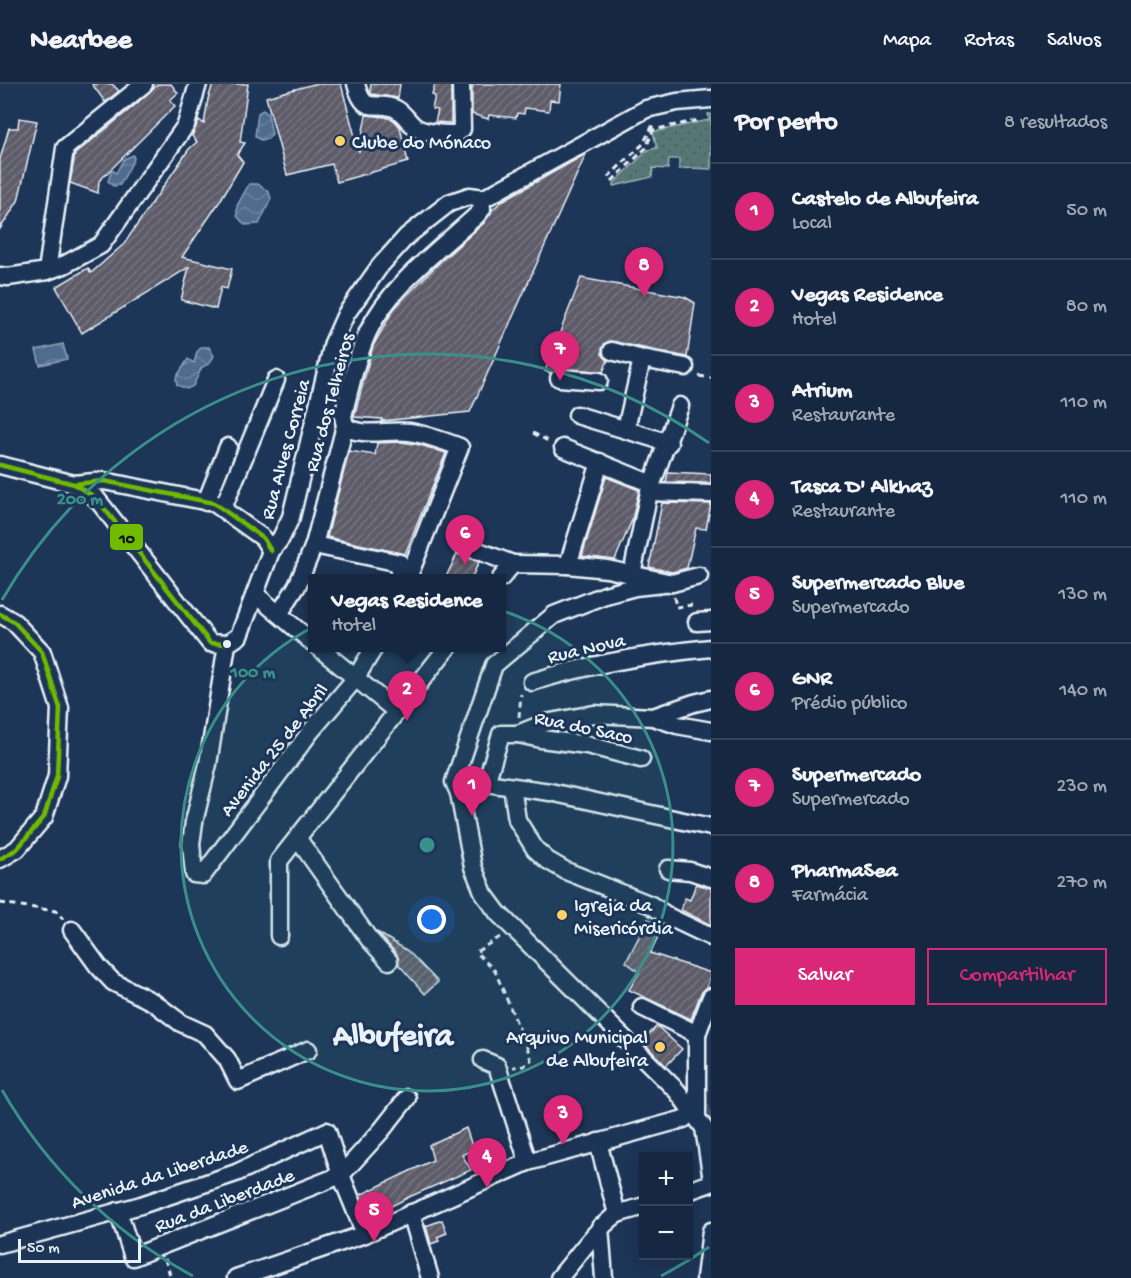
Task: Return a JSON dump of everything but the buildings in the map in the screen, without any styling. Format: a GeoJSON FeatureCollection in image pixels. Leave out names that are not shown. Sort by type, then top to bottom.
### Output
{"type":"FeatureCollection","features":[{"type":"Feature","properties":{"kind":"street"},"geometry":{"type":"LineString","coordinates":[[47,271],[64,148],[144,84]]}},
{"type":"Feature","properties":{"kind":"street"},"geometry":{"type":"LineString","coordinates":[[0,276],[8,277],[47,271],[64,265],[101,245],[186,125],[198,84]]}},
{"type":"Feature","properties":{"kind":"street"},"geometry":{"type":"LineString","coordinates":[[358,90],[369,106],[393,108],[405,115],[415,127],[444,134],[456,134],[462,129],[461,84]]}},
{"type":"Feature","properties":{"kind":"street"},"geometry":{"type":"LineString","coordinates":[[481,200],[646,108],[711,99]]}},
{"type":"Feature","properties":{"kind":"street","name":"Rua Alves Correia"},"geometry":{"type":"LineString","coordinates":[[227,644],[239,636],[256,596],[271,551],[281,538],[291,517],[333,343],[345,314],[380,266],[407,236],[449,203],[469,196],[481,200]]}},
{"type":"Feature","properties":{"kind":"street","name":"Rua dos Telheiros"},"geometry":{"type":"LineString","coordinates":[[279,614],[297,586],[314,545],[345,426],[343,416],[368,332],[383,306],[401,285],[477,215],[482,209],[481,200]]}},
{"type":"Feature","properties":{"kind":"street"},"geometry":{"type":"LineString","coordinates":[[612,351],[692,372]]}},
{"type":"Feature","properties":{"kind":"street"},"geometry":{"type":"LineString","coordinates":[[626,429],[642,359]]}},
{"type":"Feature","properties":{"kind":"street"},"geometry":{"type":"LineString","coordinates":[[559,378],[599,381]]}},
{"type":"Feature","properties":{"kind":"street"},"geometry":{"type":"LineString","coordinates":[[223,508],[276,380]]}},
{"type":"Feature","properties":{"kind":"street"},"geometry":{"type":"LineString","coordinates":[[632,574],[651,488],[680,406]]}},
{"type":"Feature","properties":{"kind":"street"},"geometry":{"type":"LineString","coordinates":[[577,415],[669,442]]}},
{"type":"Feature","properties":{"kind":"street"},"geometry":{"type":"LineString","coordinates":[[345,426],[359,432],[410,432],[460,447],[410,574]]}},
{"type":"Feature","properties":{"kind":"street"},"geometry":{"type":"LineString","coordinates":[[206,502],[228,447]]}},
{"type":"Feature","properties":{"kind":"street"},"geometry":{"type":"LineString","coordinates":[[563,448],[600,462],[651,488],[711,494]]}},
{"type":"Feature","properties":{"kind":"street"},"geometry":{"type":"LineString","coordinates":[[568,566],[600,462]]}},
{"type":"Feature","properties":{"kind":"street"},"geometry":{"type":"LineString","coordinates":[[0,465],[97,490],[210,643],[227,644]]}},
{"type":"Feature","properties":{"kind":"street"},"geometry":{"type":"LineString","coordinates":[[97,490],[104,481],[214,503],[263,538],[271,551]]}},
{"type":"Feature","properties":{"kind":"street"},"geometry":{"type":"LineString","coordinates":[[460,544],[513,564],[568,566],[632,574],[672,583]]}},
{"type":"Feature","properties":{"kind":"street"},"geometry":{"type":"LineString","coordinates":[[314,545],[400,562],[401,574]]}},
{"type":"Feature","properties":{"kind":"street"},"geometry":{"type":"LineString","coordinates":[[505,574],[513,564]]}},
{"type":"Feature","properties":{"kind":"street"},"geometry":{"type":"LineString","coordinates":[[699,576],[605,594],[554,615],[494,665],[454,782],[459,793],[473,867],[484,894],[512,929],[677,1091],[695,1120],[711,1174]]}},
{"type":"Feature","properties":{"kind":"street"},"geometry":{"type":"LineString","coordinates":[[256,596],[308,639]]}},
{"type":"Feature","properties":{"kind":"street"},"geometry":{"type":"LineString","coordinates":[[0,614],[14,622],[42,652],[60,708],[57,776],[44,818],[17,849],[0,859]]}},
{"type":"Feature","properties":{"kind":"street","name":"Avenida 25 de Abril"},"geometry":{"type":"LineString","coordinates":[[227,644],[208,764],[191,844],[198,874],[310,731],[355,679],[372,652]]}},
{"type":"Feature","properties":{"kind":"street","name":"Rua Nova"},"geometry":{"type":"LineString","coordinates":[[532,682],[564,672],[644,655],[711,648]]}},
{"type":"Feature","properties":{"kind":"street"},"geometry":{"type":"LineString","coordinates":[[324,652],[397,712]]}},
{"type":"Feature","properties":{"kind":"street"},"geometry":{"type":"LineString","coordinates":[[279,936],[279,861],[444,652]]}},
{"type":"Feature","properties":{"kind":"street"},"geometry":{"type":"LineString","coordinates":[[652,717],[711,699]]}},
{"type":"Feature","properties":{"kind":"street"},"geometry":{"type":"LineString","coordinates":[[486,783],[501,734],[545,723],[594,714],[652,717],[677,725],[711,731]]}},
{"type":"Feature","properties":{"kind":"street","name":"Rua do Saco"},"geometry":{"type":"LineString","coordinates":[[519,730],[541,739],[587,745],[641,759]]}},
{"type":"Feature","properties":{"kind":"street"},"geometry":{"type":"LineString","coordinates":[[459,793],[486,783],[550,792],[711,827]]}},
{"type":"Feature","properties":{"kind":"street"},"geometry":{"type":"LineString","coordinates":[[512,787],[518,820],[530,841],[547,860],[566,872],[651,905],[669,917],[711,937]]}},
{"type":"Feature","properties":{"kind":"street"},"geometry":{"type":"LineString","coordinates":[[298,839],[369,939],[389,961]]}},
{"type":"Feature","properties":{"kind":"street"},"geometry":{"type":"LineString","coordinates":[[668,869],[690,871],[711,878]]}},
{"type":"Feature","properties":{"kind":"street"},"geometry":{"type":"LineString","coordinates":[[72,930],[98,966],[113,982],[153,1002],[181,1023],[205,1034],[227,1059],[238,1081],[308,1050]]}},
{"type":"Feature","properties":{"kind":"street"},"geometry":{"type":"LineString","coordinates":[[695,1120],[697,1034],[711,997]]}},
{"type":"Feature","properties":{"kind":"street"},"geometry":{"type":"LineString","coordinates":[[642,1007],[697,1034]]}},
{"type":"Feature","properties":{"kind":"street"},"geometry":{"type":"LineString","coordinates":[[490,1063],[528,1162]]}},
{"type":"Feature","properties":{"kind":"street"},"geometry":{"type":"LineString","coordinates":[[365,1234],[341,1175],[407,1098]]}},
{"type":"Feature","properties":{"kind":"street"},"geometry":{"type":"LineString","coordinates":[[236,1278],[365,1234],[528,1162],[598,1142],[695,1120]]}},
{"type":"Feature","properties":{"kind":"street","name":"Avenida da Liberdade"},"geometry":{"type":"LineString","coordinates":[[0,1244],[118,1211],[236,1173],[327,1131],[341,1175]]}},
{"type":"Feature","properties":{"kind":"street"},"geometry":{"type":"LineString","coordinates":[[598,1142],[618,1214]]}},
{"type":"Feature","properties":{"kind":"street","name":"Rua da Liberdade"},"geometry":{"type":"LineString","coordinates":[[118,1211],[133,1257],[341,1175]]}},
{"type":"Feature","properties":{"kind":"street"},"geometry":{"type":"LineString","coordinates":[[693,1189],[711,1183]]}},
{"type":"Feature","properties":{"kind":"street"},"geometry":{"type":"LineString","coordinates":[[559,1278],[600,1227],[618,1214],[639,1208]]}},
{"type":"Feature","properties":{"kind":"street"},"geometry":{"type":"LineString","coordinates":[[411,1213],[430,1278]]}},
{"type":"Feature","properties":{"kind":"street"},"geometry":{"type":"LineString","coordinates":[[600,1227],[604,1278]]}},
{"type":"Feature","properties":{"kind":"street"},"geometry":{"type":"LineString","coordinates":[[708,1276],[711,1231]]}},
{"type":"Feature","properties":{"kind":"path"},"geometry":{"type":"LineString","coordinates":[[612,181],[646,148],[653,130],[699,120]]}},
{"type":"Feature","properties":{"kind":"path"},"geometry":{"type":"LineString","coordinates":[[608,177],[643,144],[652,125]]}},
{"type":"Feature","properties":{"kind":"path"},"geometry":{"type":"LineString","coordinates":[[692,372],[711,378]]}},
{"type":"Feature","properties":{"kind":"path"},"geometry":{"type":"LineString","coordinates":[[672,583],[676,607],[695,605],[704,622]]}},
{"type":"Feature","properties":{"kind":"path","name":"Rua Nova"},"geometry":{"type":"LineString","coordinates":[[519,730],[521,685],[532,682]]}},
{"type":"Feature","properties":{"kind":"path"},"geometry":{"type":"LineString","coordinates":[[0,903],[56,911]]}},
{"type":"Feature","properties":{"kind":"path"},"geometry":{"type":"LineString","coordinates":[[490,1063],[504,1069],[524,1066],[531,1060],[495,971],[476,952],[512,929]]}},
{"type":"Feature","properties":{"kind":"green space"},"geometry":{"type":"Polygon","coordinates":[[[708,114],[711,114],[711,169],[679,169],[679,159],[669,159],[668,169],[653,168],[652,177],[614,186],[614,183],[648,150],[657,148],[653,132],[709,120],[708,114]]]}},
{"type":"Feature","properties":{"kind":"water"},"geometry":{"type":"Polygon","coordinates":[[[263,110],[268,114],[272,134],[268,139],[260,140],[255,136],[258,113],[263,110]]]}},
{"type":"Feature","properties":{"kind":"water"},"geometry":{"type":"Polygon","coordinates":[[[133,155],[134,159],[120,185],[113,186],[108,181],[112,170],[116,173],[124,159],[133,155]]]}},
{"type":"Feature","properties":{"kind":"water"},"geometry":{"type":"Polygon","coordinates":[[[249,184],[258,184],[269,192],[271,199],[259,224],[245,225],[237,216],[237,206],[249,184]]]}},
{"type":"Feature","properties":{"kind":"water"},"geometry":{"type":"Polygon","coordinates":[[[63,344],[67,359],[40,365],[36,350],[63,344]]]}},
{"type":"Feature","properties":{"kind":"water"},"geometry":{"type":"Polygon","coordinates":[[[202,347],[209,347],[214,356],[209,364],[202,367],[193,386],[187,389],[177,385],[176,378],[188,359],[194,363],[197,352],[202,347]]]}},
{"type":"Feature","properties":{"kind":"tunnel"},"geometry":{"type":"LineString","coordinates":[[685,1118],[711,1112]]}},
{"type":"Feature","properties":{"kind":"transit line","name":"10"},"geometry":{"type":"LineString","coordinates":[[0,465],[74,484],[96,498],[210,643],[227,644]]}},
{"type":"Feature","properties":{"kind":"transit line","name":"10"},"geometry":{"type":"LineString","coordinates":[[74,484],[104,481],[214,503],[263,538],[271,551]]}},
{"type":"Feature","properties":{"kind":"transit line","name":"10"},"geometry":{"type":"LineString","coordinates":[[0,614],[14,622],[42,652],[60,708],[57,776],[44,817],[17,849],[0,859]]}},
{"type":"Feature","properties":{"kind":"place","name":"Clube do Mónaco"},"geometry":{"type":"Point","coordinates":[340,141]}},
{"type":"Feature","properties":{"kind":"place","name":"PharmaSea"},"geometry":{"type":"Point","coordinates":[644,297]}},
{"type":"Feature","properties":{"kind":"place","name":"Supermercado"},"geometry":{"type":"Point","coordinates":[560,381]}},
{"type":"Feature","properties":{"kind":"place","name":"GNR"},"geometry":{"type":"Point","coordinates":[465,565]}},
{"type":"Feature","properties":{"kind":"place","name":"Vegas Residence"},"geometry":{"type":"Point","coordinates":[407,721]}},
{"type":"Feature","properties":{"kind":"place","name":"Castelo de Albufeira"},"geometry":{"type":"Point","coordinates":[472,816]}},
{"type":"Feature","properties":{"kind":"place","name":"Igreja da Misericórdia"},"geometry":{"type":"Point","coordinates":[562,915]}},
{"type":"Feature","properties":{"kind":"place","name":"Arquivo Municipal de Albufeira"},"geometry":{"type":"Point","coordinates":[660,1047]}},
{"type":"Feature","properties":{"kind":"place","name":"Atrium"},"geometry":{"type":"Point","coordinates":[563,1145]}},
{"type":"Feature","properties":{"kind":"place","name":"Tasca D' Alkhaz"},"geometry":{"type":"Point","coordinates":[487,1188]}},
{"type":"Feature","properties":{"kind":"place","name":"Supermercado Blue"},"geometry":{"type":"Point","coordinates":[374,1242]}},
{"type":"Feature","properties":{"kind":"district","name":"Albufeira"},"geometry":{"type":"Point","coordinates":[393,1033]}}]}
